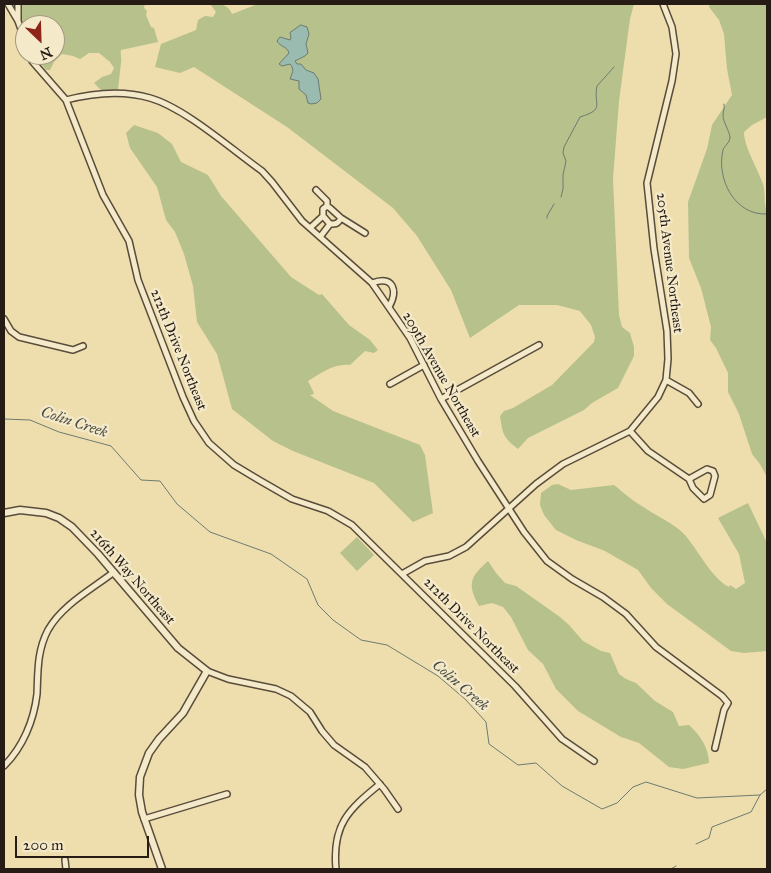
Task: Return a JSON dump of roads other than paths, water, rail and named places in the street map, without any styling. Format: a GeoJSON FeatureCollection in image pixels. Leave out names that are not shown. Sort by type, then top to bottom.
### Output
{"type":"FeatureCollection","features":[{"type":"Feature","properties":{"kind":"street"},"geometry":{"type":"LineString","coordinates":[[8,4],[15,16]]}},
{"type":"Feature","properties":{"kind":"street","name":"205th Avenue Northeast"},"geometry":{"type":"LineString","coordinates":[[663,4],[672,27],[676,54],[672,81],[647,183],[654,250],[667,331],[668,359],[666,380]]}},
{"type":"Feature","properties":{"kind":"street","name":"212th Drive Northeast"},"geometry":{"type":"LineString","coordinates":[[35,65],[66,100],[103,195],[130,241],[138,280],[183,397],[194,421],[210,443],[234,465],[276,490],[292,499],[328,511],[352,525],[516,686],[562,740],[594,760]]}},
{"type":"Feature","properties":{"kind":"street","name":"209th Avenue Northeast"},"geometry":{"type":"LineString","coordinates":[[66,100],[107,94],[130,94],[151,98],[183,113],[262,171],[310,228],[372,283],[410,338],[441,400],[508,508],[546,561],[626,614],[656,647],[722,696],[728,703],[724,710],[715,748]]}},
{"type":"Feature","properties":{"kind":"street"},"geometry":{"type":"LineString","coordinates":[[316,190],[327,201],[327,206],[341,218],[365,233]]}},
{"type":"Feature","properties":{"kind":"street"},"geometry":{"type":"LineString","coordinates":[[327,206],[323,209],[323,216],[330,224],[336,224],[341,218]]}},
{"type":"Feature","properties":{"kind":"street"},"geometry":{"type":"LineString","coordinates":[[310,228],[323,216]]}},
{"type":"Feature","properties":{"kind":"street"},"geometry":{"type":"LineString","coordinates":[[320,237],[330,224]]}},
{"type":"Feature","properties":{"kind":"street"},"geometry":{"type":"LineString","coordinates":[[372,283],[379,280],[387,281],[392,285],[395,291],[389,308]]}},
{"type":"Feature","properties":{"kind":"street"},"geometry":{"type":"LineString","coordinates":[[4,322],[19,338],[73,350],[83,346]]}},
{"type":"Feature","properties":{"kind":"street"},"geometry":{"type":"LineString","coordinates":[[441,400],[539,345]]}},
{"type":"Feature","properties":{"kind":"street"},"geometry":{"type":"LineString","coordinates":[[390,384],[424,365]]}},
{"type":"Feature","properties":{"kind":"street"},"geometry":{"type":"LineString","coordinates":[[402,574],[425,561],[449,556],[466,547],[536,484],[563,464],[630,431],[658,397],[666,380],[689,393],[698,404]]}},
{"type":"Feature","properties":{"kind":"street"},"geometry":{"type":"LineString","coordinates":[[630,431],[648,450],[689,479],[693,488],[704,500],[710,495],[715,476],[713,471],[707,469],[689,479]]}},
{"type":"Feature","properties":{"kind":"street","name":"216th Way Northeast"},"geometry":{"type":"LineString","coordinates":[[7,512],[30,510],[59,518],[84,539],[178,648],[207,670],[228,678],[276,689],[291,696],[310,712],[334,745],[365,767],[398,809]]}},
{"type":"Feature","properties":{"kind":"street"},"geometry":{"type":"LineString","coordinates":[[4,766],[21,743],[34,713],[38,663],[41,648],[49,630],[64,611],[114,572]]}},
{"type":"Feature","properties":{"kind":"street"},"geometry":{"type":"LineString","coordinates":[[162,869],[140,806],[139,785],[145,761],[159,739],[184,713],[207,670]]}},
{"type":"Feature","properties":{"kind":"street"},"geometry":{"type":"LineString","coordinates":[[336,869],[335,855],[338,834],[347,815],[357,803],[380,784]]}},
{"type":"Feature","properties":{"kind":"street"},"geometry":{"type":"LineString","coordinates":[[144,818],[227,794]]}},
{"type":"Feature","properties":{"kind":"street"},"geometry":{"type":"LineString","coordinates":[[65,860],[66,869]]}},
{"type":"Feature","properties":{"kind":"water"},"geometry":{"type":"Polygon","coordinates":[[[301,25],[307,27],[309,34],[306,44],[308,53],[295,61],[306,70],[314,73],[318,79],[321,99],[317,103],[311,104],[308,103],[306,95],[299,89],[299,81],[290,79],[293,70],[292,66],[290,64],[282,66],[279,64],[289,53],[277,41],[280,37],[290,40],[290,33],[301,25]]]}},
{"type":"Feature","properties":{"kind":"waterway"},"geometry":{"type":"LineString","coordinates":[[561,197],[566,161],[563,153],[564,147],[580,117],[596,109],[597,86],[614,67]]}},
{"type":"Feature","properties":{"kind":"waterway"},"geometry":{"type":"LineString","coordinates":[[724,104],[723,118],[730,137],[723,150],[722,173],[725,184],[730,194],[746,209],[756,213],[767,214]]}},
{"type":"Feature","properties":{"kind":"waterway"},"geometry":{"type":"LineString","coordinates":[[547,218],[554,204]]}},
{"type":"Feature","properties":{"kind":"waterway","name":"Colin Creek"},"geometry":{"type":"LineString","coordinates":[[4,419],[30,420],[59,432],[111,446],[141,480],[160,481],[177,504],[210,532],[271,554],[307,579],[318,605],[333,620],[361,640],[387,645],[438,676],[465,699],[486,722],[489,744],[518,765],[536,763],[562,786],[602,809],[617,803],[633,787],[646,782],[697,798],[760,795]]}},
{"type":"Feature","properties":{"kind":"waterway"},"geometry":{"type":"LineString","coordinates":[[696,844],[709,838],[712,827],[751,812],[760,795],[767,789]]}},
{"type":"Feature","properties":{"kind":"waterway"},"geometry":{"type":"LineString","coordinates":[[671,869],[676,866]]}}]}
